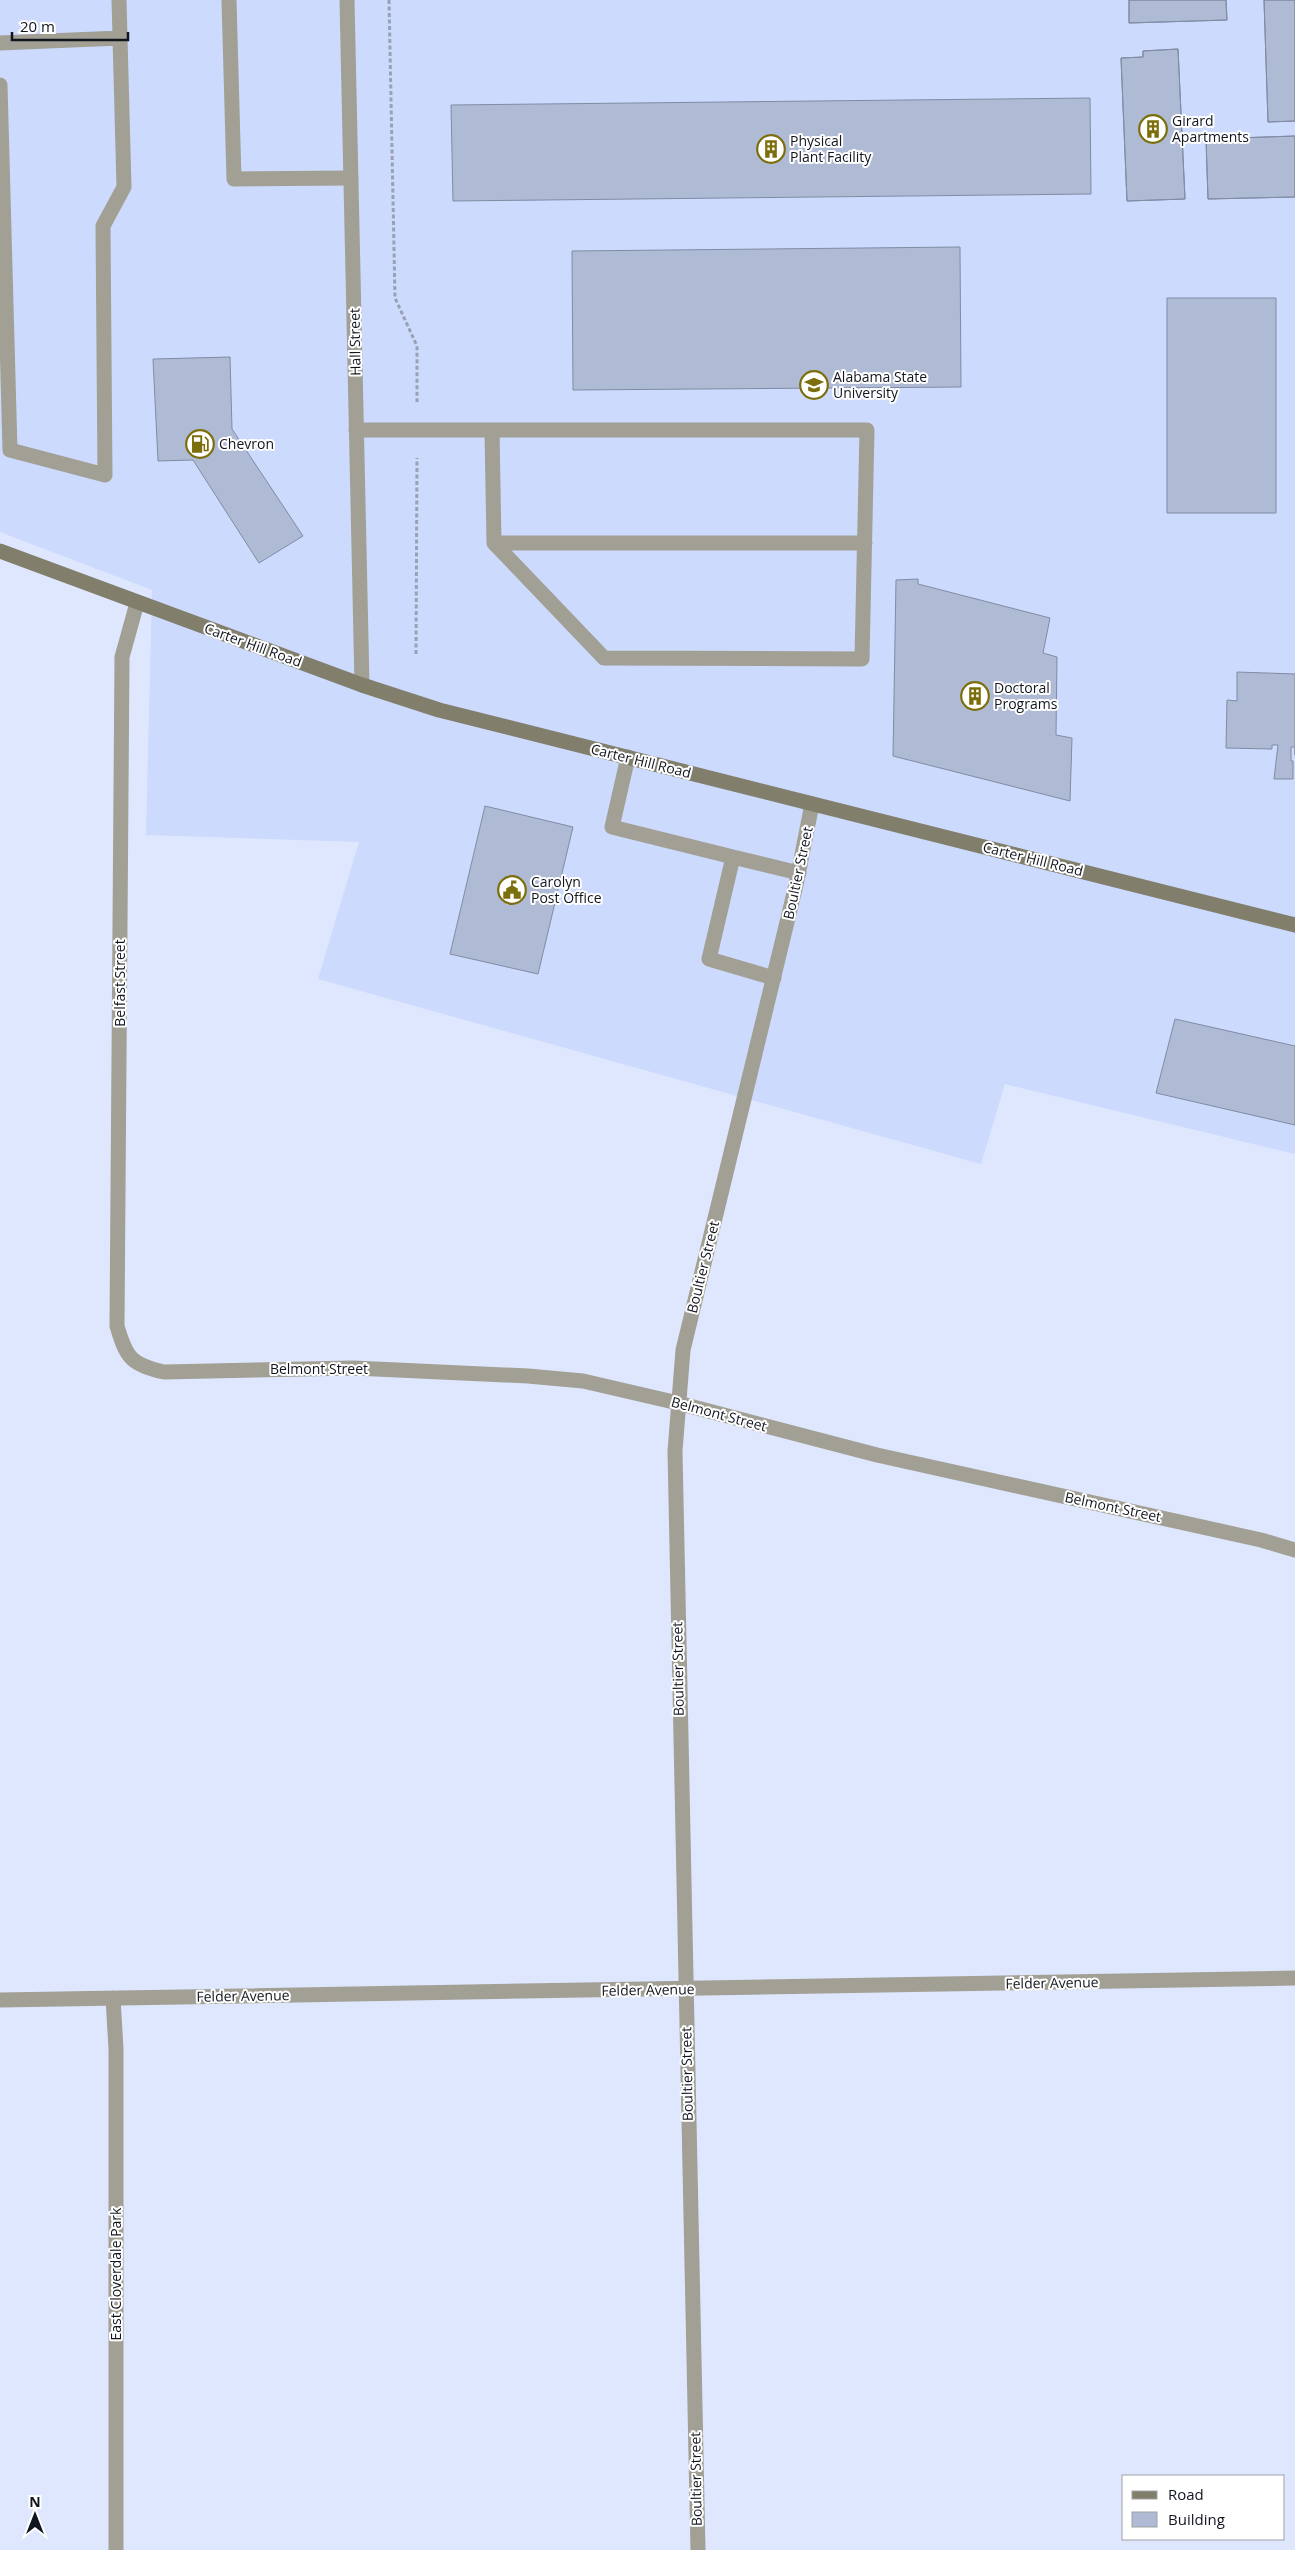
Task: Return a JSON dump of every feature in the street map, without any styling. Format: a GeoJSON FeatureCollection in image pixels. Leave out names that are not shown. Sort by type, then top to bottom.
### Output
{"type":"FeatureCollection","features":[{"type":"Feature","properties":{"kind":"main road","name":"Carter Hill Road"},"geometry":{"type":"LineString","coordinates":[[0,552],[362,685],[439,710],[1295,925]]}},
{"type":"Feature","properties":{"kind":"street"},"geometry":{"type":"LineString","coordinates":[[0,85],[10,450],[105,474],[103,226],[124,186],[119,0]]}},
{"type":"Feature","properties":{"kind":"street"},"geometry":{"type":"LineString","coordinates":[[229,0],[234,179],[351,178]]}},
{"type":"Feature","properties":{"kind":"street","name":"Hall Street"},"geometry":{"type":"LineString","coordinates":[[347,0],[362,685]]}},
{"type":"Feature","properties":{"kind":"street"},"geometry":{"type":"LineString","coordinates":[[0,43],[120,38]]}},
{"type":"Feature","properties":{"kind":"street"},"geometry":{"type":"LineString","coordinates":[[356,430],[417,430],[492,430],[867,430],[862,659],[604,658],[494,542],[492,430]]}},
{"type":"Feature","properties":{"kind":"street"},"geometry":{"type":"LineString","coordinates":[[494,542],[865,542]]}},
{"type":"Feature","properties":{"kind":"street","name":"Belfast Street"},"geometry":{"type":"LineString","coordinates":[[134,1361],[124,1350],[117,1326],[122,657],[137,603]]}},
{"type":"Feature","properties":{"kind":"street"},"geometry":{"type":"LineString","coordinates":[[628,757],[612,827],[799,873]]}},
{"type":"Feature","properties":{"kind":"street","name":"Boultier Street"},"geometry":{"type":"LineString","coordinates":[[698,2550],[674,1451],[683,1350],[799,873],[812,804]]}},
{"type":"Feature","properties":{"kind":"street"},"geometry":{"type":"LineString","coordinates":[[733,857],[709,959],[774,978]]}},
{"type":"Feature","properties":{"kind":"street","name":"Belmont Street"},"geometry":{"type":"LineString","coordinates":[[134,1361],[145,1368],[164,1372],[354,1368],[528,1376],[583,1381],[678,1403],[877,1455],[1261,1540],[1295,1550]]}},
{"type":"Feature","properties":{"kind":"street","name":"Felder Avenue"},"geometry":{"type":"LineString","coordinates":[[0,2000],[1295,1978]]}},
{"type":"Feature","properties":{"kind":"street","name":"East Cloverdale Park"},"geometry":{"type":"LineString","coordinates":[[113,1998],[116,2059],[116,2550]]}},
{"type":"Feature","properties":{"kind":"path"},"geometry":{"type":"LineString","coordinates":[[389,0],[396,298],[417,346],[416,654]]}},
{"type":"Feature","properties":{"kind":"shaded area","name":"Alabama State University"},"geometry":{"type":"Polygon","coordinates":[[[0,0],[1295,0],[1295,1154],[1005,1084],[981,1164],[318,979],[359,842],[146,835],[152,590],[0,532],[0,0]]]}},
{"type":"Feature","properties":{"kind":"building"},"geometry":{"type":"Polygon","coordinates":[[[1129,0],[1226,0],[1227,20],[1129,23],[1129,0]]]}},
{"type":"Feature","properties":{"kind":"building"},"geometry":{"type":"Polygon","coordinates":[[[1129,0],[1226,0],[1227,20],[1129,23],[1129,0]]]}},
{"type":"Feature","properties":{"kind":"building","name":"Girard Apartments"},"geometry":{"type":"Polygon","coordinates":[[[1264,0],[1295,0],[1295,121],[1268,122],[1264,0]]]}},
{"type":"Feature","properties":{"kind":"building","name":"Girard Apartments"},"geometry":{"type":"Polygon","coordinates":[[[1264,0],[1295,0],[1295,121],[1268,122],[1264,0]]]}},
{"type":"Feature","properties":{"kind":"building","name":"Girard Apartments"},"geometry":{"type":"Polygon","coordinates":[[[1178,49],[1185,199],[1127,201],[1121,58],[1143,57],[1143,51],[1178,49]]]}},
{"type":"Feature","properties":{"kind":"building","name":"Girard Apartments"},"geometry":{"type":"Polygon","coordinates":[[[1178,49],[1185,199],[1127,201],[1121,58],[1143,57],[1143,51],[1178,49]]]}},
{"type":"Feature","properties":{"kind":"building","name":"Physical Plant Facility"},"geometry":{"type":"Polygon","coordinates":[[[1090,98],[1091,194],[453,201],[451,105],[1090,98]]]}},
{"type":"Feature","properties":{"kind":"building","name":"Girard Apartments"},"geometry":{"type":"Polygon","coordinates":[[[1295,136],[1295,197],[1208,199],[1206,139],[1295,136]]]}},
{"type":"Feature","properties":{"kind":"building","name":"Girard Apartments"},"geometry":{"type":"Polygon","coordinates":[[[1295,136],[1295,197],[1208,199],[1206,139],[1295,136]]]}},
{"type":"Feature","properties":{"kind":"building"},"geometry":{"type":"Polygon","coordinates":[[[960,247],[961,387],[573,390],[572,251],[960,247]]]}},
{"type":"Feature","properties":{"kind":"building"},"geometry":{"type":"Polygon","coordinates":[[[1167,298],[1276,298],[1276,513],[1167,513],[1167,298]]]}},
{"type":"Feature","properties":{"kind":"building","name":"Chevron"},"geometry":{"type":"Polygon","coordinates":[[[230,357],[232,429],[303,536],[259,563],[193,460],[158,461],[153,359],[230,357]]]}},
{"type":"Feature","properties":{"kind":"building","name":"Doctoral Programs"},"geometry":{"type":"Polygon","coordinates":[[[918,579],[918,584],[1050,618],[1043,653],[1057,657],[1056,735],[1072,738],[1070,801],[893,756],[896,580],[918,579]]]}},
{"type":"Feature","properties":{"kind":"building"},"geometry":{"type":"Polygon","coordinates":[[[1237,672],[1295,674],[1295,747],[1291,747],[1293,779],[1274,779],[1278,745],[1272,745],[1272,749],[1226,748],[1227,700],[1237,701],[1237,672]]]}},
{"type":"Feature","properties":{"kind":"building","name":"Carolyn Post Office"},"geometry":{"type":"Polygon","coordinates":[[[485,806],[573,827],[538,974],[450,954],[485,806]]]}},
{"type":"Feature","properties":{"kind":"building"},"geometry":{"type":"Polygon","coordinates":[[[1175,1019],[1295,1046],[1295,1125],[1156,1093],[1175,1019]]]}},
{"type":"Feature","properties":{"kind":"place","name":"Girard Apartments"},"geometry":{"type":"Point","coordinates":[1153,129]}},
{"type":"Feature","properties":{"kind":"place","name":"Physical Plant Facility"},"geometry":{"type":"Point","coordinates":[771,149]}},
{"type":"Feature","properties":{"kind":"place","name":"Alabama State University"},"geometry":{"type":"Point","coordinates":[814,385]}},
{"type":"Feature","properties":{"kind":"place","name":"Chevron"},"geometry":{"type":"Point","coordinates":[200,444]}},
{"type":"Feature","properties":{"kind":"place","name":"Doctoral Programs"},"geometry":{"type":"Point","coordinates":[975,696]}},
{"type":"Feature","properties":{"kind":"place","name":"Carolyn Post Office"},"geometry":{"type":"Point","coordinates":[512,890]}}]}
